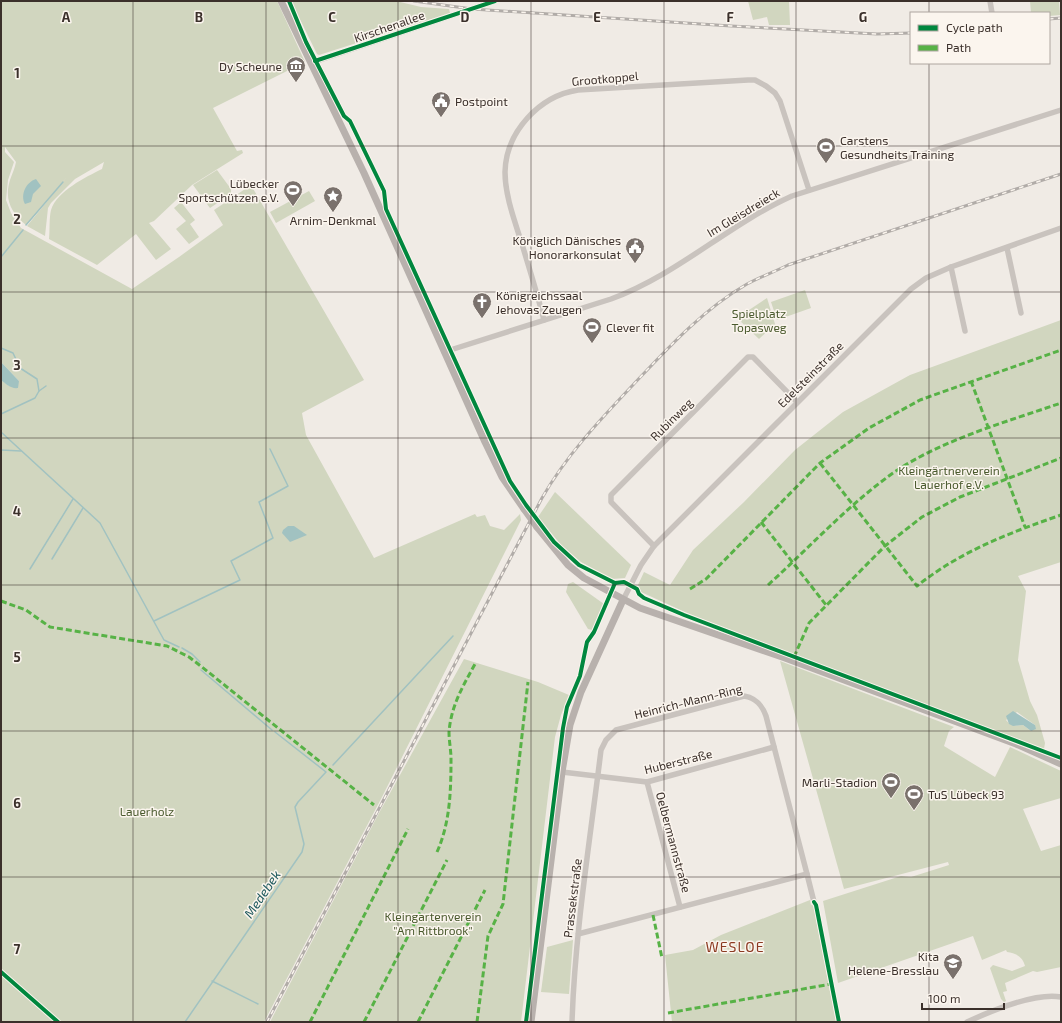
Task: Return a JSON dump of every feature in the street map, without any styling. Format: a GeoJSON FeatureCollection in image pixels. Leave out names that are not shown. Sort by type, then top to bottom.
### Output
{"type":"FeatureCollection","features":[{"type":"Feature","properties":{"kind":"main road"},"geometry":{"type":"LineString","coordinates":[[282,1],[364,173],[502,477],[537,527],[568,565],[584,578],[640,608],[785,658],[1016,744],[1061,764]]}},
{"type":"Feature","properties":{"kind":"main road"},"geometry":{"type":"LineString","coordinates":[[531,1022],[562,772],[570,725],[579,698],[623,600]]}},
{"type":"Feature","properties":{"kind":"street","name":"Kirschenallee"},"geometry":{"type":"LineString","coordinates":[[311,63],[495,1]]}},
{"type":"Feature","properties":{"kind":"street"},"geometry":{"type":"LineString","coordinates":[[990,1],[992,12]]}},
{"type":"Feature","properties":{"kind":"street","name":"Grootkoppel"},"geometry":{"type":"LineString","coordinates":[[544,320],[511,207],[505,172],[509,151],[519,129],[525,120],[542,105],[562,94],[578,90],[713,81],[748,80],[760,82],[771,89],[780,101],[809,190]]}},
{"type":"Feature","properties":{"kind":"street","name":"Im Gleisdreieck"},"geometry":{"type":"LineString","coordinates":[[444,352],[611,299],[644,285],[757,214],[777,203],[809,190],[1061,110]]}},
{"type":"Feature","properties":{"kind":"street","name":"Edelsteinstraße"},"geometry":{"type":"LineString","coordinates":[[623,600],[641,565],[654,546],[911,289],[926,278],[950,267],[1061,228]]}},
{"type":"Feature","properties":{"kind":"street"},"geometry":{"type":"LineString","coordinates":[[1007,248],[1021,313]]}},
{"type":"Feature","properties":{"kind":"street"},"geometry":{"type":"LineString","coordinates":[[950,267],[965,331]]}},
{"type":"Feature","properties":{"kind":"street","name":"Rubinweg"},"geometry":{"type":"LineString","coordinates":[[654,546],[610,499],[611,495],[751,356],[798,402]]}},
{"type":"Feature","properties":{"kind":"street","name":"Heinrich-Mann-Ring"},"geometry":{"type":"LineString","coordinates":[[598,777],[601,750],[606,740],[616,730],[744,696],[752,698],[759,703],[763,709],[814,902]]}},
{"type":"Feature","properties":{"kind":"street","name":"Huberstraße"},"geometry":{"type":"LineString","coordinates":[[562,772],[647,782],[774,747]]}},
{"type":"Feature","properties":{"kind":"street","name":"Prassekstraße"},"geometry":{"type":"LineString","coordinates":[[572,1022],[578,934],[598,777]]}},
{"type":"Feature","properties":{"kind":"street","name":"Oelbermannstraße"},"geometry":{"type":"LineString","coordinates":[[647,782],[680,907]]}},
{"type":"Feature","properties":{"kind":"street"},"geometry":{"type":"LineString","coordinates":[[578,934],[807,874]]}},
{"type":"Feature","properties":{"kind":"street"},"geometry":{"type":"LineString","coordinates":[[967,1022],[1001,1008],[1042,998],[1061,997]]}},
{"type":"Feature","properties":{"kind":"green space","name":"Lauerholz"},"geometry":{"type":"Polygon","coordinates":[[[1,1],[277,1],[305,62],[213,108],[237,151],[242,150],[243,153],[192,185],[154,221],[149,223],[171,249],[156,260],[136,234],[97,265],[49,239],[50,213],[54,203],[73,185],[102,169],[104,162],[75,179],[51,203],[48,208],[45,236],[27,226],[67,177],[26,225],[16,216],[8,199],[8,187],[16,162],[5,147],[5,152],[14,162],[8,180],[6,200],[11,213],[21,228],[132,289],[223,225],[214,210],[251,185],[364,380],[302,413],[306,435],[374,558],[475,514],[477,517],[485,515],[490,526],[504,530],[520,514],[521,520],[382,797],[264,1022],[1,1022],[1,380],[9,386],[19,381],[1,362],[1,1]]]}},
{"type":"Feature","properties":{"kind":"green space"},"geometry":{"type":"Polygon","coordinates":[[[291,1],[396,1],[421,7],[449,9],[450,13],[319,55],[317,54],[291,1]]]}},
{"type":"Feature","properties":{"kind":"green space"},"geometry":{"type":"Polygon","coordinates":[[[748,1],[789,1],[790,25],[769,25],[767,17],[753,20],[748,1]]]}},
{"type":"Feature","properties":{"kind":"green space"},"geometry":{"type":"Polygon","coordinates":[[[1030,1],[1059,1],[1060,15],[1050,16],[1050,12],[1031,12],[1030,1]]]}},
{"type":"Feature","properties":{"kind":"green space"},"geometry":{"type":"Polygon","coordinates":[[[217,170],[231,189],[231,194],[210,208],[193,185],[217,170]]]}},
{"type":"Feature","properties":{"kind":"green space","name":"Lübecker Sportschützen e.V."},"geometry":{"type":"Polygon","coordinates":[[[309,191],[315,201],[276,223],[270,212],[309,191]]]}},
{"type":"Feature","properties":{"kind":"green space"},"geometry":{"type":"Polygon","coordinates":[[[181,202],[195,220],[190,224],[199,237],[189,244],[176,229],[186,221],[174,208],[181,202]]]}},
{"type":"Feature","properties":{"kind":"green space"},"geometry":{"type":"Polygon","coordinates":[[[805,290],[811,308],[777,320],[771,302],[805,290]]]}},
{"type":"Feature","properties":{"kind":"green space","name":"Spielplatz Topasweg"},"geometry":{"type":"Polygon","coordinates":[[[767,298],[775,324],[759,339],[737,318],[767,298]]]}},
{"type":"Feature","properties":{"kind":"green space","name":"Kleingärtnerverein Lauerhof e.V."},"geometry":{"type":"Polygon","coordinates":[[[1061,320],[1061,562],[1018,576],[1026,591],[1018,660],[1030,701],[1037,715],[1045,743],[1044,749],[796,656],[687,613],[641,592],[638,585],[644,572],[670,585],[693,550],[744,502],[795,450],[843,412],[910,375],[1061,320]],[[1017,712],[1006,720],[1014,725],[1023,725],[1031,731],[1035,725],[1017,712]]]}},
{"type":"Feature","properties":{"kind":"green space"},"geometry":{"type":"Polygon","coordinates":[[[555,492],[631,565],[625,578],[612,579],[581,562],[562,546],[538,517],[555,492]]]}},
{"type":"Feature","properties":{"kind":"green space"},"geometry":{"type":"Polygon","coordinates":[[[573,582],[604,604],[592,630],[588,629],[566,592],[568,584],[573,582]]]}},
{"type":"Feature","properties":{"kind":"green space","name":"Kleingartenverein \"Am Rittbrook\""},"geometry":{"type":"Polygon","coordinates":[[[464,659],[538,682],[569,695],[561,715],[555,737],[521,1022],[270,1022],[379,813],[464,659]]]}},
{"type":"Feature","properties":{"kind":"green space"},"geometry":{"type":"Polygon","coordinates":[[[780,661],[954,727],[949,731],[944,746],[995,777],[1010,747],[1061,771],[1061,798],[1023,809],[1041,851],[1061,845],[1061,967],[1037,972],[1033,971],[1005,983],[1007,991],[1003,992],[1006,1001],[1004,1002],[1001,999],[990,968],[993,965],[1012,971],[1025,966],[1023,960],[1019,956],[1007,952],[1006,950],[982,960],[973,936],[838,983],[823,901],[901,876],[911,877],[949,865],[948,862],[844,889],[780,661]]]}},
{"type":"Feature","properties":{"kind":"green space"},"geometry":{"type":"Polygon","coordinates":[[[810,900],[811,905],[813,904],[836,1022],[672,1022],[665,955],[693,950],[721,935],[810,900]]]}},
{"type":"Feature","properties":{"kind":"green space"},"geometry":{"type":"Polygon","coordinates":[[[573,940],[569,994],[541,992],[547,947],[573,940]]]}},
{"type":"Feature","properties":{"kind":"water"},"geometry":{"type":"Polygon","coordinates":[[[36,179],[41,186],[33,194],[31,202],[25,204],[23,197],[25,189],[29,183],[36,179]]]}},
{"type":"Feature","properties":{"kind":"water"},"geometry":{"type":"Polygon","coordinates":[[[1,362],[19,381],[18,388],[11,387],[1,380],[1,362]]]}},
{"type":"Feature","properties":{"kind":"water"},"geometry":{"type":"Polygon","coordinates":[[[288,526],[294,526],[307,535],[290,542],[282,533],[288,526]]]}},
{"type":"Feature","properties":{"kind":"water"},"geometry":{"type":"Polygon","coordinates":[[[1013,711],[1035,725],[1036,729],[1031,731],[1023,725],[1013,726],[1009,724],[1006,716],[1013,711]]]}},
{"type":"Feature","properties":{"kind":"waterway"},"geometry":{"type":"LineString","coordinates":[[26,225],[63,182]]}},
{"type":"Feature","properties":{"kind":"waterway"},"geometry":{"type":"LineString","coordinates":[[1,257],[23,230]]}},
{"type":"Feature","properties":{"kind":"waterway"},"geometry":{"type":"LineString","coordinates":[[1,348],[13,353],[20,368],[37,379],[39,391],[35,398],[1,414]]}},
{"type":"Feature","properties":{"kind":"waterway"},"geometry":{"type":"LineString","coordinates":[[39,391],[46,386]]}},
{"type":"Feature","properties":{"kind":"waterway"},"geometry":{"type":"LineString","coordinates":[[1,432],[100,523],[164,640],[179,647]]}},
{"type":"Feature","properties":{"kind":"waterway"},"geometry":{"type":"LineString","coordinates":[[154,621],[240,580],[231,561],[273,538],[259,502],[288,486],[270,449]]}},
{"type":"Feature","properties":{"kind":"waterway"},"geometry":{"type":"LineString","coordinates":[[1,450],[21,451]]}},
{"type":"Feature","properties":{"kind":"waterway"},"geometry":{"type":"LineString","coordinates":[[30,569],[73,499]]}},
{"type":"Feature","properties":{"kind":"waterway"},"geometry":{"type":"LineString","coordinates":[[52,559],[83,508]]}},
{"type":"Feature","properties":{"kind":"waterway","name":"Medebek"},"geometry":{"type":"LineString","coordinates":[[333,765],[453,636]]}},
{"type":"Feature","properties":{"kind":"waterway"},"geometry":{"type":"LineString","coordinates":[[182,648],[192,654],[200,662]]}},
{"type":"Feature","properties":{"kind":"waterway"},"geometry":{"type":"LineString","coordinates":[[201,670],[272,730]]}},
{"type":"Feature","properties":{"kind":"waterway","name":"Medebek"},"geometry":{"type":"LineString","coordinates":[[185,1022],[302,852],[304,844],[295,807],[326,772],[275,732]]}},
{"type":"Feature","properties":{"kind":"waterway"},"geometry":{"type":"LineString","coordinates":[[212,981],[258,1004]]}},
{"type":"Feature","properties":{"kind":"railway"},"geometry":{"type":"LineString","coordinates":[[414,1],[472,9],[731,26],[877,34],[910,33]]}},
{"type":"Feature","properties":{"kind":"railway"},"geometry":{"type":"LineString","coordinates":[[1050,19],[1061,18]]}},
{"type":"Feature","properties":{"kind":"railway"},"geometry":{"type":"LineString","coordinates":[[267,1022],[542,498],[561,468],[595,426],[619,400],[685,331],[731,294],[752,281],[788,265],[1061,174]]}},
{"type":"Feature","properties":{"kind":"marked path"},"geometry":{"type":"LineString","coordinates":[[690,589],[706,579],[820,463],[869,428],[920,400],[1061,350]]}},
{"type":"Feature","properties":{"kind":"marked path"},"geometry":{"type":"LineString","coordinates":[[971,381],[1025,527]]}},
{"type":"Feature","properties":{"kind":"marked path"},"geometry":{"type":"LineString","coordinates":[[768,585],[860,499],[893,473],[912,461],[953,441],[1061,403]]}},
{"type":"Feature","properties":{"kind":"marked path"},"geometry":{"type":"LineString","coordinates":[[794,657],[809,623],[885,546],[922,517],[960,497],[1061,458]]}},
{"type":"Feature","properties":{"kind":"marked path"},"geometry":{"type":"LineString","coordinates":[[820,463],[917,586],[951,563],[986,544],[1061,515]]}},
{"type":"Feature","properties":{"kind":"marked path"},"geometry":{"type":"LineString","coordinates":[[761,522],[826,605]]}},
{"type":"Feature","properties":{"kind":"marked path"},"geometry":{"type":"LineString","coordinates":[[1,601],[26,610],[50,627],[167,646],[189,657],[374,805]]}},
{"type":"Feature","properties":{"kind":"marked path"},"geometry":{"type":"LineString","coordinates":[[437,852],[445,830],[449,807],[451,771],[450,723],[458,696],[475,664]]}},
{"type":"Feature","properties":{"kind":"marked path"},"geometry":{"type":"LineString","coordinates":[[477,1022],[488,936],[503,904],[528,682]]}},
{"type":"Feature","properties":{"kind":"marked path"},"geometry":{"type":"LineString","coordinates":[[310,1022],[408,829]]}},
{"type":"Feature","properties":{"kind":"marked path"},"geometry":{"type":"LineString","coordinates":[[364,1022],[447,860]]}},
{"type":"Feature","properties":{"kind":"marked path"},"geometry":{"type":"LineString","coordinates":[[418,1022],[485,890]]}},
{"type":"Feature","properties":{"kind":"marked path"},"geometry":{"type":"LineString","coordinates":[[653,915],[662,958]]}},
{"type":"Feature","properties":{"kind":"marked path"},"geometry":{"type":"LineString","coordinates":[[668,1013],[831,984]]}},
{"type":"Feature","properties":{"kind":"cycle path"},"geometry":{"type":"LineString","coordinates":[[289,1],[306,42],[344,116],[350,121],[384,191],[386,209],[510,481],[554,542],[579,565],[615,583],[624,582],[637,589],[639,594],[644,598],[684,615],[1061,758]]}},
{"type":"Feature","properties":{"kind":"cycle path"},"geometry":{"type":"LineString","coordinates":[[315,61],[495,1]]}},
{"type":"Feature","properties":{"kind":"cycle path"},"geometry":{"type":"LineString","coordinates":[[526,1022],[563,728],[567,707],[580,676],[587,642],[594,632],[615,583]]}},
{"type":"Feature","properties":{"kind":"cycle path"},"geometry":{"type":"LineString","coordinates":[[814,902],[816,905],[839,1022]]}},
{"type":"Feature","properties":{"kind":"cycle path"},"geometry":{"type":"LineString","coordinates":[[1,972],[58,1022]]}},
{"type":"Feature","properties":{"kind":"place","name":"Dy Scheune"},"geometry":{"type":"Point","coordinates":[296,83]}},
{"type":"Feature","properties":{"kind":"place","name":"Postpoint"},"geometry":{"type":"Point","coordinates":[441,118]}},
{"type":"Feature","properties":{"kind":"place","name":"Carstens Gesundheits Training"},"geometry":{"type":"Point","coordinates":[826,164]}},
{"type":"Feature","properties":{"kind":"place","name":"Lübecker Sportschützen e.V."},"geometry":{"type":"Point","coordinates":[293,207]}},
{"type":"Feature","properties":{"kind":"place","name":"Arnim-Denkmal"},"geometry":{"type":"Point","coordinates":[333,213]}},
{"type":"Feature","properties":{"kind":"place","name":"Königlich Dänisches Honorarkonsulat"},"geometry":{"type":"Point","coordinates":[635,264]}},
{"type":"Feature","properties":{"kind":"place","name":"Königreichssaal Jehovas Zeugen"},"geometry":{"type":"Point","coordinates":[482,319]}},
{"type":"Feature","properties":{"kind":"place","name":"Clever fit"},"geometry":{"type":"Point","coordinates":[592,344]}},
{"type":"Feature","properties":{"kind":"place","name":"Marli-Stadion"},"geometry":{"type":"Point","coordinates":[891,799]}},
{"type":"Feature","properties":{"kind":"place","name":"TuS Lübeck 93"},"geometry":{"type":"Point","coordinates":[914,811]}},
{"type":"Feature","properties":{"kind":"place","name":"Kita Helene-Bresslau"},"geometry":{"type":"Point","coordinates":[953,980]}},
{"type":"Feature","properties":{"kind":"district","name":"WESLOE"},"geometry":{"type":"Point","coordinates":[735,946]}}]}
